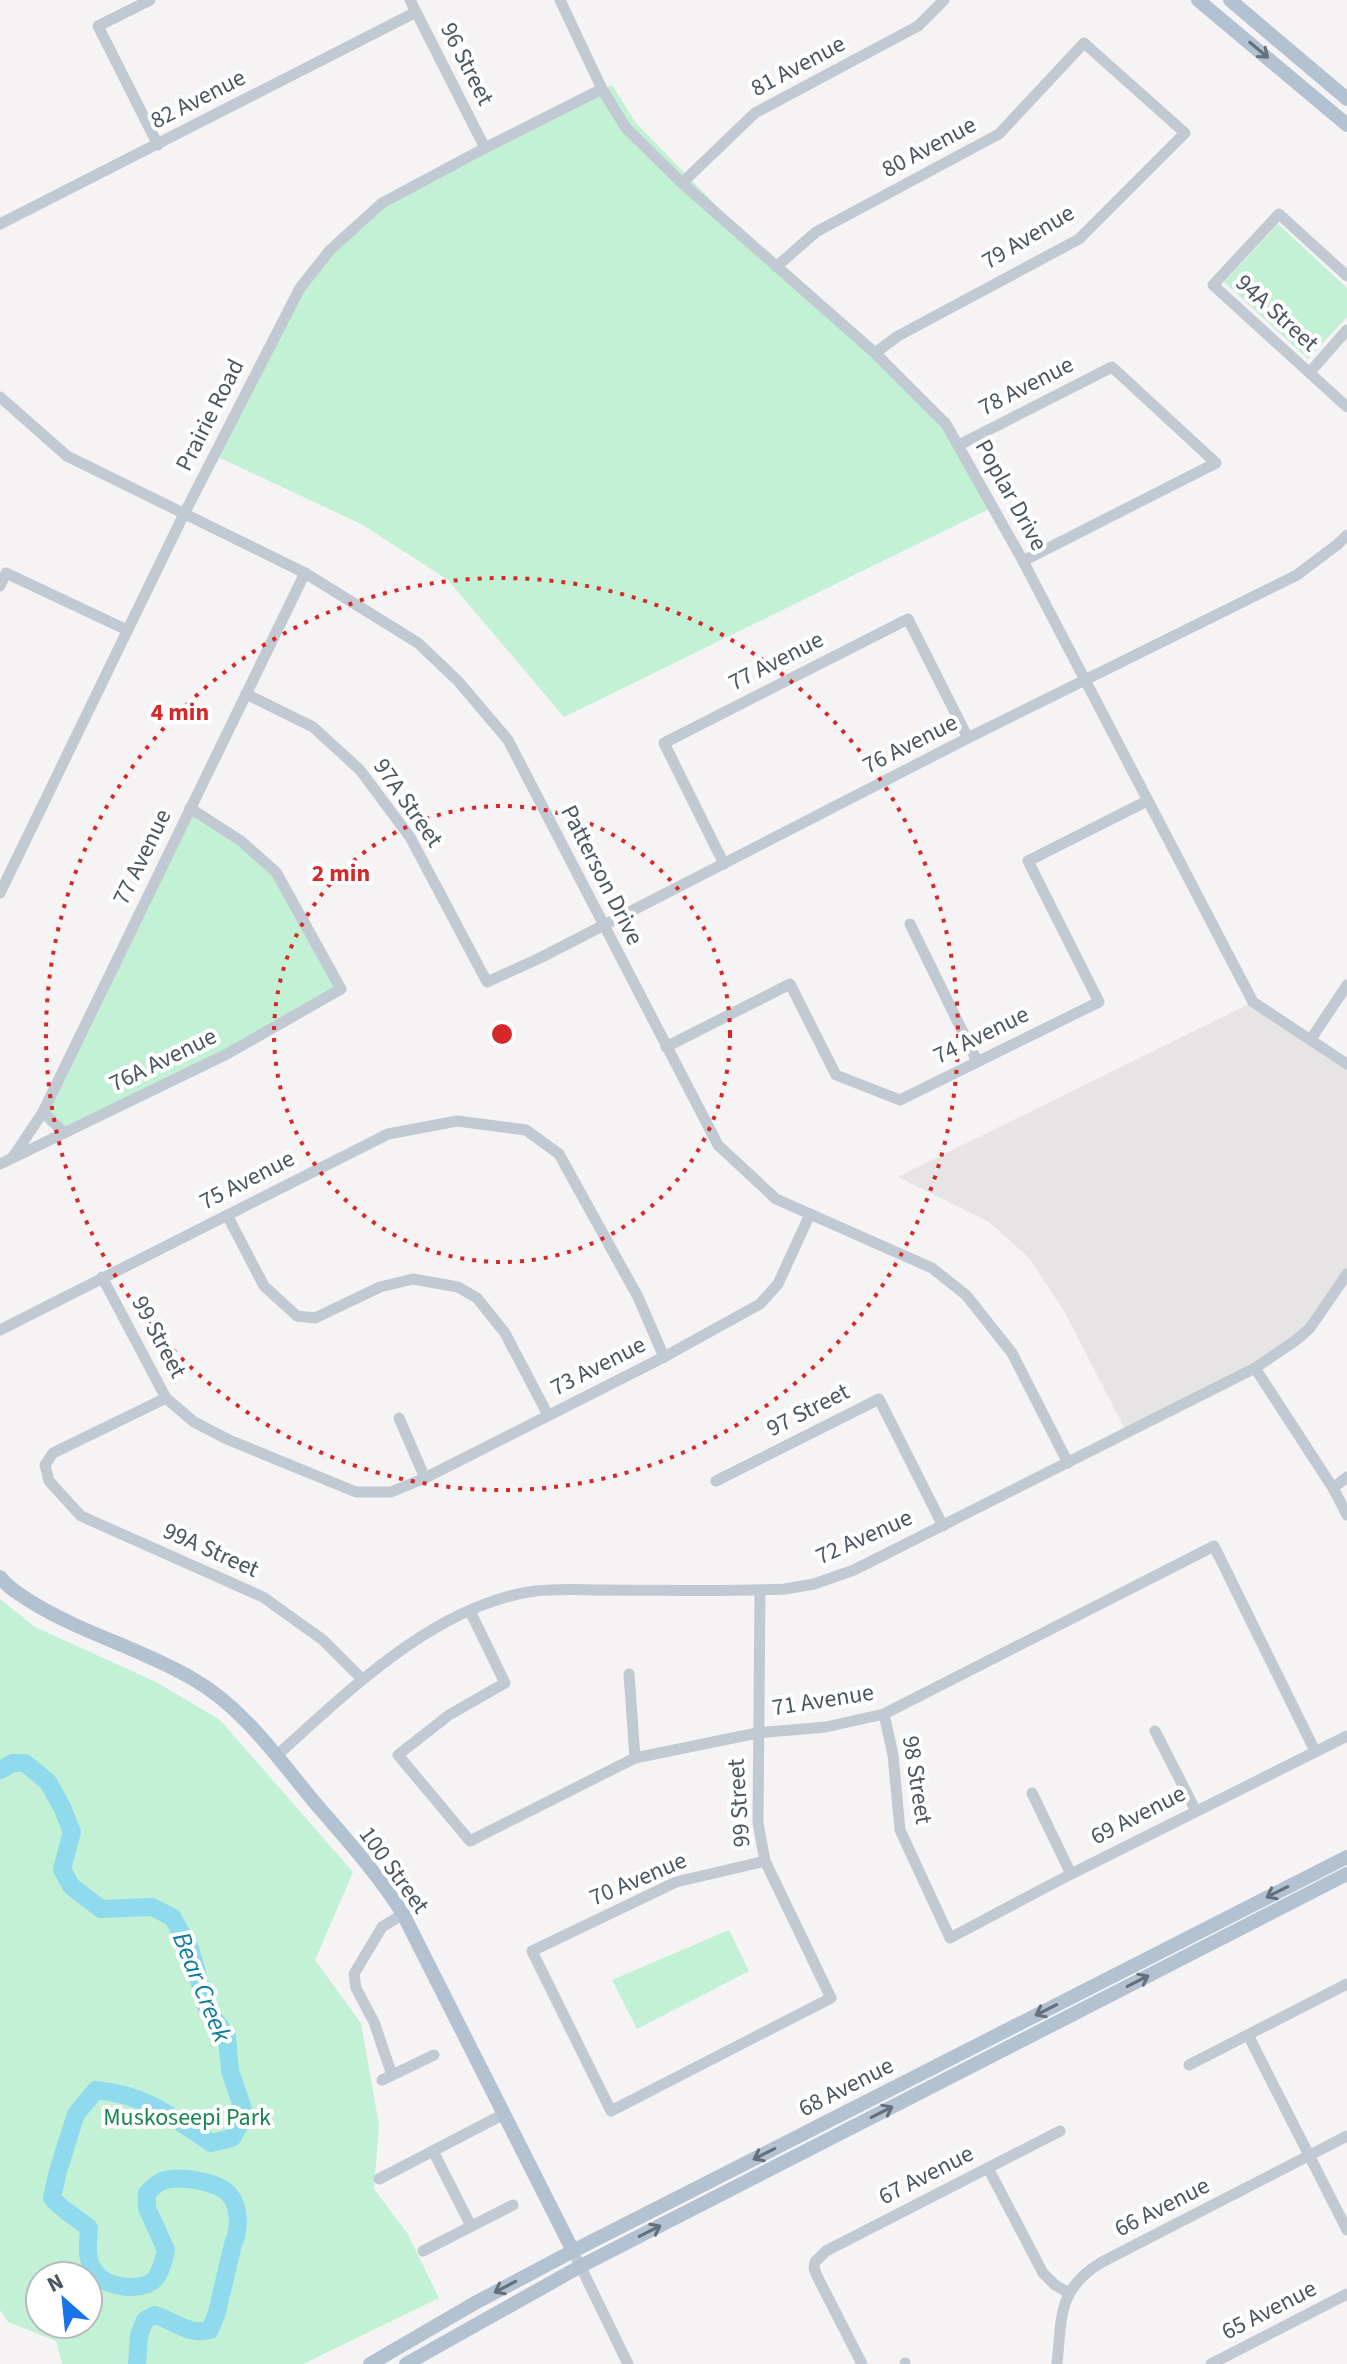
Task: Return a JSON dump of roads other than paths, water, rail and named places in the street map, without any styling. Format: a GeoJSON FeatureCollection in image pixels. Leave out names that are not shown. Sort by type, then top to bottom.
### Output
{"type":"FeatureCollection","features":[{"type":"Feature","properties":{"kind":"main road"},"geometry":{"type":"LineString","coordinates":[[1198,0],[1347,125]]}},
{"type":"Feature","properties":{"kind":"main road"},"geometry":{"type":"LineString","coordinates":[[1230,0],[1347,99]]}},
{"type":"Feature","properties":{"kind":"main road","name":"100 Street"},"geometry":{"type":"LineString","coordinates":[[0,1577],[7,1587],[59,1619],[170,1667],[208,1688],[242,1717],[276,1756],[381,1880],[403,1914],[573,2251]]}},
{"type":"Feature","properties":{"kind":"main road","name":"68 Avenue"},"geometry":{"type":"LineString","coordinates":[[370,2364],[573,2251],[1347,1857]]}},
{"type":"Feature","properties":{"kind":"main road","name":"68 Avenue"},"geometry":{"type":"LineString","coordinates":[[406,2364],[581,2266],[1347,1874]]}},
{"type":"Feature","properties":{"kind":"street"},"geometry":{"type":"LineString","coordinates":[[150,0],[98,26],[158,145]]}},
{"type":"Feature","properties":{"kind":"street","name":"96 Street"},"geometry":{"type":"LineString","coordinates":[[410,0],[485,148]]}},
{"type":"Feature","properties":{"kind":"street","name":"Poplar Drive"},"geometry":{"type":"LineString","coordinates":[[560,0],[602,89],[626,128],[682,183],[875,353],[946,424],[1023,561],[1253,1002],[1347,1064]]}},
{"type":"Feature","properties":{"kind":"street","name":"81 Avenue"},"geometry":{"type":"LineString","coordinates":[[682,183],[755,113],[918,26],[944,0]]}},
{"type":"Feature","properties":{"kind":"street","name":"82 Avenue"},"geometry":{"type":"LineString","coordinates":[[0,224],[416,12]]}},
{"type":"Feature","properties":{"kind":"street","name":"79 Avenue"},"geometry":{"type":"LineString","coordinates":[[875,353],[898,336],[1079,239],[1185,133],[1084,43]]}},
{"type":"Feature","properties":{"kind":"street","name":"80 Avenue"},"geometry":{"type":"LineString","coordinates":[[776,267],[816,232],[999,134],[1084,43]]}},
{"type":"Feature","properties":{"kind":"street","name":"Prairie Road"},"geometry":{"type":"LineString","coordinates":[[0,893],[184,514],[300,288],[330,250],[382,203],[602,89]]}},
{"type":"Feature","properties":{"kind":"street","name":"94A Street"},"geometry":{"type":"LineString","coordinates":[[1347,276],[1279,214],[1213,285],[1347,407]]}},
{"type":"Feature","properties":{"kind":"street"},"geometry":{"type":"LineString","coordinates":[[1310,372],[1347,330]]}},
{"type":"Feature","properties":{"kind":"street","name":"78 Avenue"},"geometry":{"type":"LineString","coordinates":[[959,445],[1112,367],[1216,463],[1023,561]]}},
{"type":"Feature","properties":{"kind":"street","name":"Patterson Drive"},"geometry":{"type":"LineString","coordinates":[[0,397],[67,456],[305,573],[418,643],[468,693],[508,740],[718,1145],[776,1199],[932,1268],[966,1295],[1012,1353],[1068,1463]]}},
{"type":"Feature","properties":{"kind":"street","name":"76 Avenue"},"geometry":{"type":"LineString","coordinates":[[487,982],[1297,575],[1347,535]]}},
{"type":"Feature","properties":{"kind":"street"},"geometry":{"type":"LineString","coordinates":[[0,586],[6,573],[127,630]]}},
{"type":"Feature","properties":{"kind":"street","name":"77 Avenue"},"geometry":{"type":"LineString","coordinates":[[13,1157],[43,1112],[305,573]]}},
{"type":"Feature","properties":{"kind":"street","name":"77 Avenue"},"geometry":{"type":"LineString","coordinates":[[724,864],[664,743],[908,619],[968,738]]}},
{"type":"Feature","properties":{"kind":"street","name":"97A Street"},"geometry":{"type":"LineString","coordinates":[[246,694],[313,727],[360,770],[410,837],[487,982]]}},
{"type":"Feature","properties":{"kind":"street","name":"74 Avenue"},"geometry":{"type":"LineString","coordinates":[[666,1047],[790,984],[836,1075],[900,1100],[1099,1002],[1028,861],[1147,801]]}},
{"type":"Feature","properties":{"kind":"street","name":"76A Avenue"},"geometry":{"type":"LineString","coordinates":[[0,1164],[227,1054],[341,989],[276,872],[241,841],[190,808]]}},
{"type":"Feature","properties":{"kind":"street"},"geometry":{"type":"LineString","coordinates":[[910,924],[977,1061]]}},
{"type":"Feature","properties":{"kind":"street"},"geometry":{"type":"LineString","coordinates":[[1311,1039],[1347,985]]}},
{"type":"Feature","properties":{"kind":"street"},"geometry":{"type":"LineString","coordinates":[[43,1112],[64,1133]]}},
{"type":"Feature","properties":{"kind":"street","name":"75 Avenue"},"geometry":{"type":"LineString","coordinates":[[0,1330],[388,1134],[457,1121],[526,1130],[559,1154],[638,1297],[664,1357]]}},
{"type":"Feature","properties":{"kind":"street","name":"73 Avenue"},"geometry":{"type":"LineString","coordinates":[[356,1492],[391,1492],[425,1478],[664,1357],[760,1304],[778,1284],[810,1214]]}},
{"type":"Feature","properties":{"kind":"street"},"geometry":{"type":"LineString","coordinates":[[227,1215],[264,1286],[297,1316],[315,1318],[380,1287],[413,1279],[458,1287],[477,1298],[505,1333],[548,1415]]}},
{"type":"Feature","properties":{"kind":"street","name":"72 Avenue"},"geometry":{"type":"LineString","coordinates":[[276,1756],[362,1679],[406,1647],[490,1602],[536,1591],[760,1590],[814,1584],[879,1559],[1255,1368],[1310,1328],[1347,1274]]}},
{"type":"Feature","properties":{"kind":"street","name":"99 Street"},"geometry":{"type":"LineString","coordinates":[[102,1277],[166,1398],[194,1422],[229,1440],[356,1492]]}},
{"type":"Feature","properties":{"kind":"street"},"geometry":{"type":"LineString","coordinates":[[1255,1368],[1333,1488],[1347,1515]]}},
{"type":"Feature","properties":{"kind":"street","name":"99A Street"},"geometry":{"type":"LineString","coordinates":[[166,1398],[53,1453],[45,1465],[49,1481],[81,1516],[263,1597],[323,1640],[362,1679]]}},
{"type":"Feature","properties":{"kind":"street","name":"97 Street"},"geometry":{"type":"LineString","coordinates":[[716,1481],[879,1399],[943,1526]]}},
{"type":"Feature","properties":{"kind":"street"},"geometry":{"type":"LineString","coordinates":[[399,1418],[425,1478]]}},
{"type":"Feature","properties":{"kind":"street"},"geometry":{"type":"LineString","coordinates":[[1333,1488],[1347,1477]]}},
{"type":"Feature","properties":{"kind":"street","name":"71 Avenue"},"geometry":{"type":"LineString","coordinates":[[470,1611],[505,1683],[449,1715],[398,1755],[470,1841],[635,1758],[757,1733],[826,1727],[884,1714],[1214,1546],[1315,1751]]}},
{"type":"Feature","properties":{"kind":"street","name":"99 Street"},"geometry":{"type":"LineString","coordinates":[[611,2111],[831,1998],[765,1861],[758,1823],[760,1590]]}},
{"type":"Feature","properties":{"kind":"street"},"geometry":{"type":"LineString","coordinates":[[629,1674],[635,1758]]}},
{"type":"Feature","properties":{"kind":"street","name":"98 Street"},"geometry":{"type":"LineString","coordinates":[[884,1714],[893,1755],[900,1830],[950,1938]]}},
{"type":"Feature","properties":{"kind":"street"},"geometry":{"type":"LineString","coordinates":[[1155,1731],[1196,1811]]}},
{"type":"Feature","properties":{"kind":"street","name":"69 Avenue"},"geometry":{"type":"LineString","coordinates":[[950,1938],[1347,1736]]}},
{"type":"Feature","properties":{"kind":"street"},"geometry":{"type":"LineString","coordinates":[[1032,1793],[1071,1874]]}},
{"type":"Feature","properties":{"kind":"street","name":"70 Avenue"},"geometry":{"type":"LineString","coordinates":[[611,2111],[532,1951],[676,1882],[765,1861]]}},
{"type":"Feature","properties":{"kind":"street"},"geometry":{"type":"LineString","coordinates":[[403,1914],[382,1927],[354,1974],[356,1988],[374,2022],[387,2078],[434,2055]]}},
{"type":"Feature","properties":{"kind":"street"},"geometry":{"type":"LineString","coordinates":[[1189,2065],[1347,1984]]}},
{"type":"Feature","properties":{"kind":"street"},"geometry":{"type":"LineString","coordinates":[[1248,2035],[1347,2230]]}},
{"type":"Feature","properties":{"kind":"street"},"geometry":{"type":"LineString","coordinates":[[379,2179],[504,2114]]}},
{"type":"Feature","properties":{"kind":"street","name":"67 Avenue"},"geometry":{"type":"LineString","coordinates":[[862,2364],[817,2276],[815,2262],[826,2251],[1060,2131]]}},
{"type":"Feature","properties":{"kind":"street","name":"66 Avenue"},"geometry":{"type":"LineString","coordinates":[[1069,2293],[1084,2274],[1102,2262],[1347,2136]]}},
{"type":"Feature","properties":{"kind":"street"},"geometry":{"type":"LineString","coordinates":[[433,2151],[471,2226]]}},
{"type":"Feature","properties":{"kind":"street"},"geometry":{"type":"LineString","coordinates":[[988,2168],[1043,2273],[1069,2293],[1063,2311],[1057,2364]]}},
{"type":"Feature","properties":{"kind":"street"},"geometry":{"type":"LineString","coordinates":[[423,2251],[513,2205]]}},
{"type":"Feature","properties":{"kind":"street","name":"100 Street"},"geometry":{"type":"LineString","coordinates":[[573,2251],[628,2364]]}},
{"type":"Feature","properties":{"kind":"street","name":"65 Avenue"},"geometry":{"type":"LineString","coordinates":[[1211,2364],[1347,2294]]}},
{"type":"Feature","properties":{"kind":"waterway","name":"Bear Creek"},"geometry":{"type":"LineString","coordinates":[[0,1770],[13,1763],[25,1763],[48,1782],[72,1832],[62,1869],[71,1886],[101,1909],[152,1907],[172,1917],[190,1948],[207,2009],[227,2036],[230,2071],[245,2115],[232,2138],[211,2143],[144,2102],[96,2090],[76,2114],[58,2171],[52,2198],[89,2228],[88,2256],[92,2267],[100,2277],[115,2285],[132,2287],[148,2284],[162,2266],[166,2250],[147,2208],[147,2193],[156,2185],[169,2179],[197,2180],[223,2189],[233,2199],[238,2219],[237,2232],[210,2330],[196,2331],[155,2315],[145,2320],[139,2335],[137,2364]]}},
{"type":"Feature","properties":{"kind":"park label","name":"Muskoseepi Park"},"geometry":{"type":"Point","coordinates":[187,2117]}}]}
